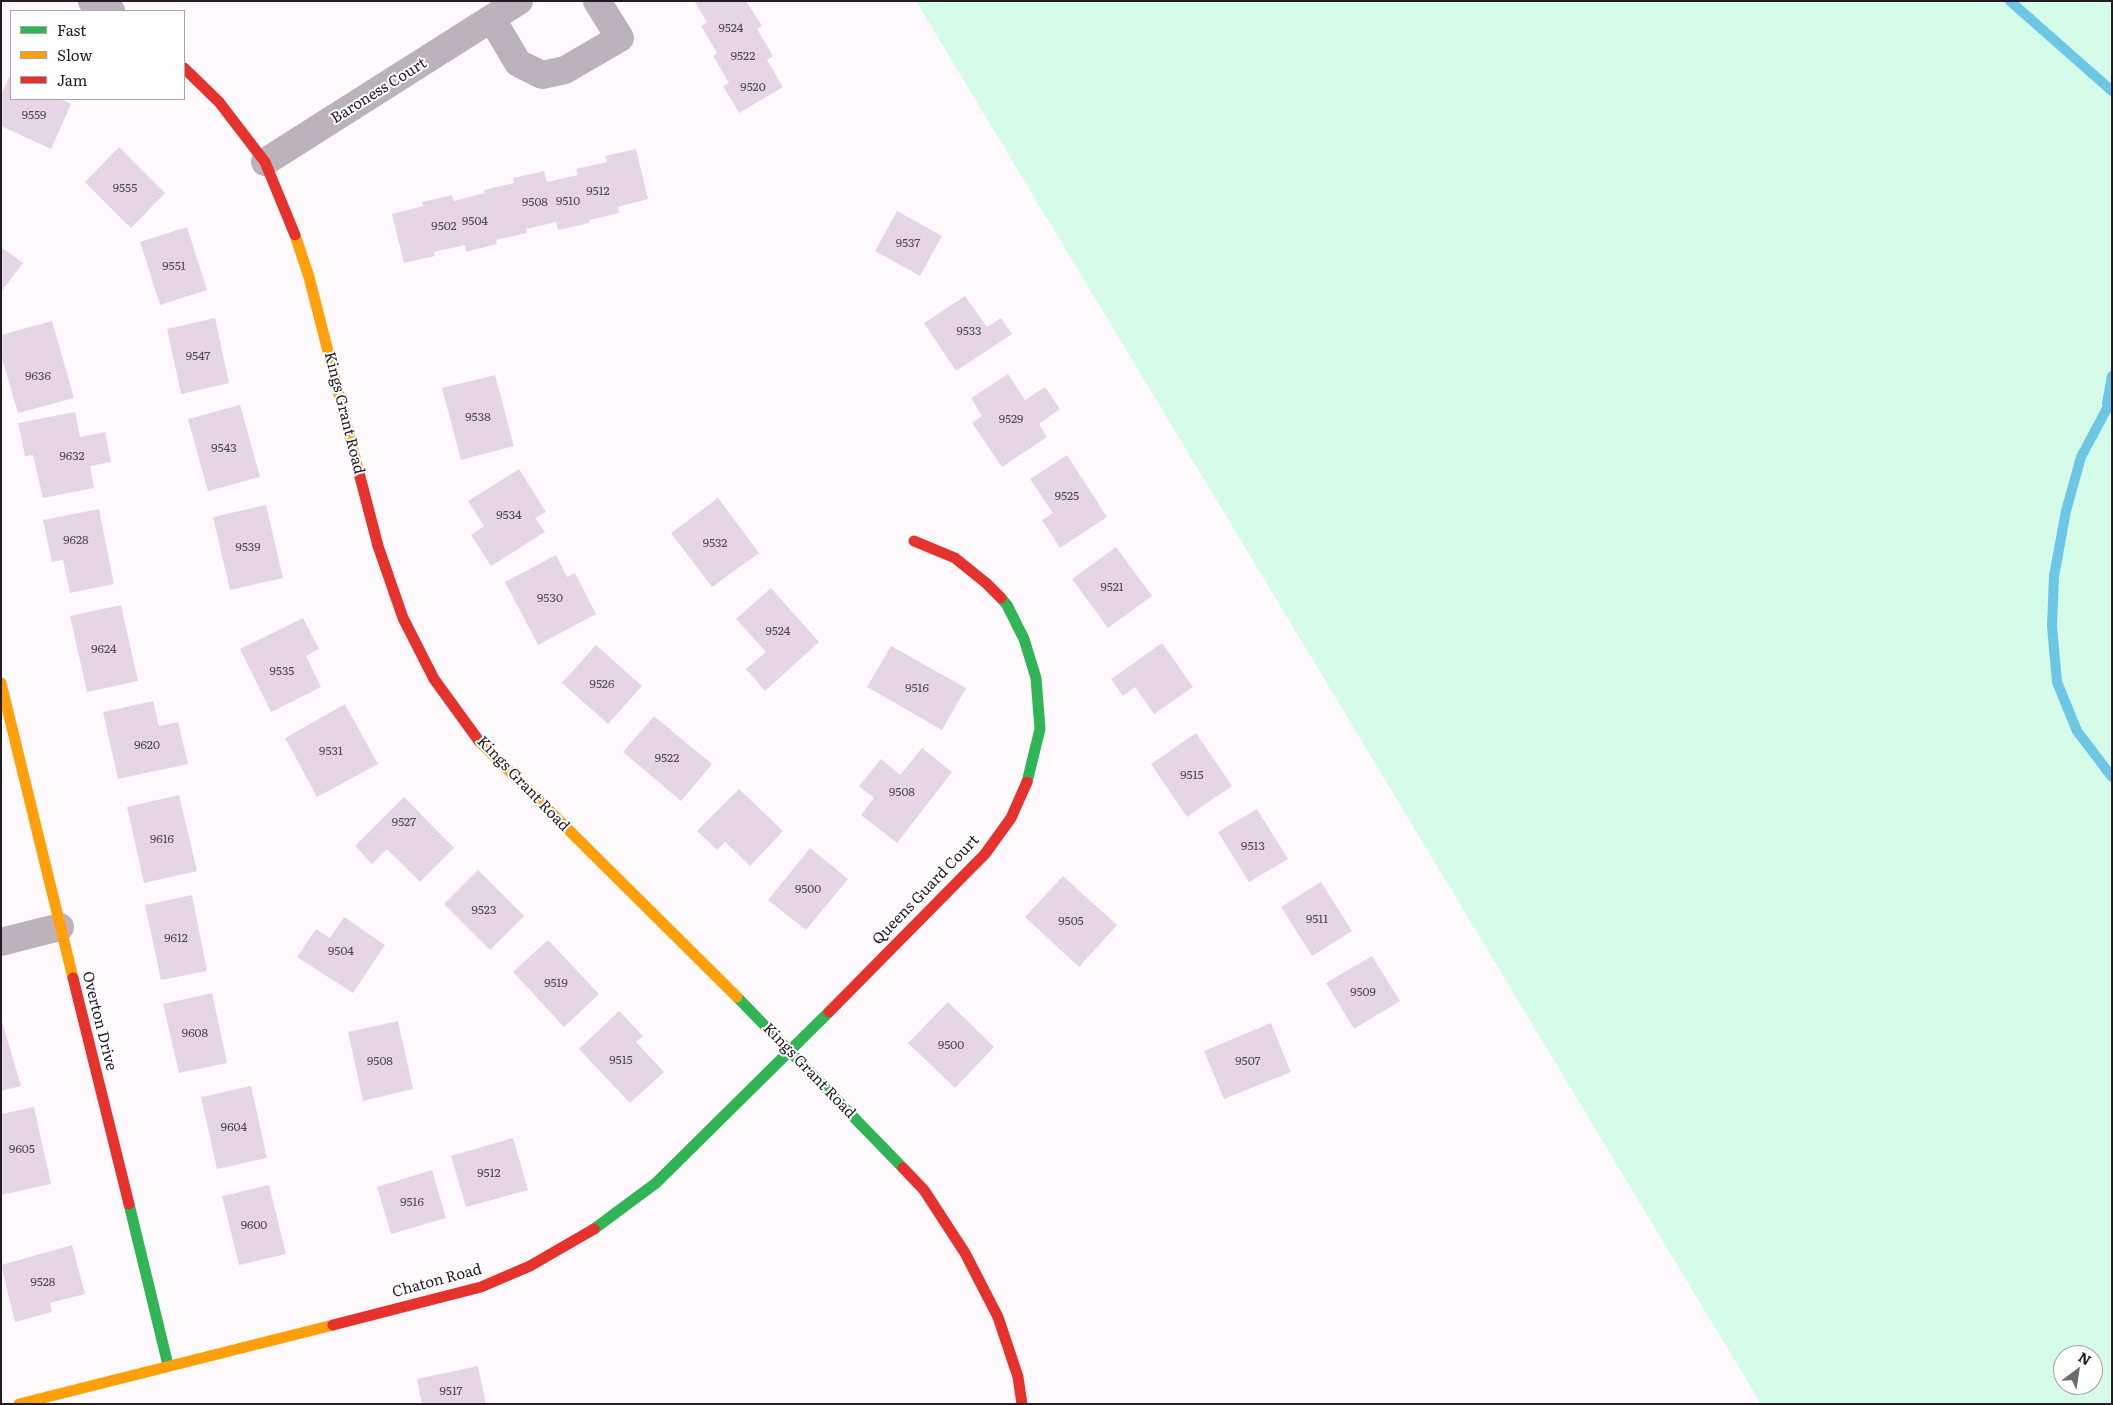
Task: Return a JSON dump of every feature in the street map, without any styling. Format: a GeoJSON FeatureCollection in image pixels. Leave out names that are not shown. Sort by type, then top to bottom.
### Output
{"type":"FeatureCollection","features":[{"type":"Feature","properties":{"kind":"street"},"geometry":{"type":"LineString","coordinates":[[92,1],[108,10]]}},
{"type":"Feature","properties":{"kind":"street","name":"Baroness Court"},"geometry":{"type":"LineString","coordinates":[[265,162],[519,1]]}},
{"type":"Feature","properties":{"kind":"street"},"geometry":{"type":"LineString","coordinates":[[492,19],[518,63],[542,75],[565,70],[620,38],[598,1]]}},
{"type":"Feature","properties":{"kind":"street","name":"Kings Grant Road"},"geometry":{"type":"LineString","coordinates":[[185,69],[218,102],[265,162],[290,219],[310,277],[378,546],[404,618],[434,680],[477,739],[791,1051],[924,1190],[965,1253],[998,1317],[1018,1377],[1022,1404]]}},
{"type":"Feature","properties":{"kind":"street","name":"Queens Guard Court"},"geometry":{"type":"LineString","coordinates":[[791,1051],[985,854],[1011,818],[1030,776],[1040,729],[1036,678],[1024,640],[1007,605],[986,583],[955,558],[914,541]]}},
{"type":"Feature","properties":{"kind":"street","name":"Overton Drive"},"geometry":{"type":"LineString","coordinates":[[1,683],[168,1366]]}},
{"type":"Feature","properties":{"kind":"street"},"geometry":{"type":"LineString","coordinates":[[1,942],[60,927]]}},
{"type":"Feature","properties":{"kind":"street","name":"Chaton Road"},"geometry":{"type":"LineString","coordinates":[[19,1404],[481,1287],[530,1266],[587,1234],[656,1183],[791,1051]]}},
{"type":"Feature","properties":{"kind":"green space"},"geometry":{"type":"Polygon","coordinates":[[[916,1],[2112,1],[2112,1404],[1761,1404],[916,1]]]}},
{"type":"Feature","properties":{"kind":"building"},"geometry":{"type":"Polygon","coordinates":[[[694,1],[746,1],[762,26],[757,29],[773,56],[767,60],[783,87],[739,113],[723,86],[729,83],[713,56],[717,53],[701,26],[707,22],[694,1]]]}},
{"type":"Feature","properties":{"kind":"building"},"geometry":{"type":"Polygon","coordinates":[[[10,77],[10,100],[62,100],[71,104],[51,149],[1,126],[1,95],[10,77]]]}},
{"type":"Feature","properties":{"kind":"building"},"geometry":{"type":"Polygon","coordinates":[[[119,147],[165,193],[131,228],[85,182],[119,147]]]}},
{"type":"Feature","properties":{"kind":"building"},"geometry":{"type":"Polygon","coordinates":[[[636,149],[648,199],[618,207],[619,213],[589,220],[589,223],[558,230],[556,222],[526,229],[527,233],[496,240],[497,244],[466,252],[465,245],[434,252],[435,256],[404,263],[392,214],[423,206],[422,202],[452,195],[454,201],[485,193],[484,190],[514,183],[513,178],[544,171],[547,182],[578,175],[576,169],[607,162],[605,156],[636,149]]]}},
{"type":"Feature","properties":{"kind":"building"},"geometry":{"type":"Polygon","coordinates":[[[897,211],[942,236],[920,276],[875,251],[897,211]]]}},
{"type":"Feature","properties":{"kind":"building"},"geometry":{"type":"Polygon","coordinates":[[[187,227],[207,290],[160,305],[140,242],[187,227]]]}},
{"type":"Feature","properties":{"kind":"building"},"geometry":{"type":"Polygon","coordinates":[[[1,247],[23,263],[1,292],[1,247]]]}},
{"type":"Feature","properties":{"kind":"building"},"geometry":{"type":"Polygon","coordinates":[[[965,296],[987,327],[1001,318],[1012,334],[956,371],[924,323],[965,296]]]}},
{"type":"Feature","properties":{"kind":"building"},"geometry":{"type":"Polygon","coordinates":[[[215,318],[229,383],[181,394],[167,329],[215,318]]]}},
{"type":"Feature","properties":{"kind":"building"},"geometry":{"type":"Polygon","coordinates":[[[52,321],[74,398],[18,413],[1,355],[1,335],[52,321]]]}},
{"type":"Feature","properties":{"kind":"building"},"geometry":{"type":"Polygon","coordinates":[[[1008,374],[1025,400],[1045,387],[1060,409],[1039,424],[1047,437],[1002,467],[972,423],[982,416],[971,398],[1008,374]]]}},
{"type":"Feature","properties":{"kind":"building"},"geometry":{"type":"Polygon","coordinates":[[[495,375],[514,446],[461,460],[442,388],[495,375]]]}},
{"type":"Feature","properties":{"kind":"building"},"geometry":{"type":"Polygon","coordinates":[[[240,405],[260,477],[208,491],[188,419],[240,405]]]}},
{"type":"Feature","properties":{"kind":"building"},"geometry":{"type":"Polygon","coordinates":[[[75,412],[80,437],[105,432],[111,462],[90,466],[94,488],[43,498],[33,455],[25,456],[18,423],[75,412]]]}},
{"type":"Feature","properties":{"kind":"building"},"geometry":{"type":"Polygon","coordinates":[[[1067,455],[1107,517],[1060,548],[1042,520],[1053,513],[1030,479],[1067,455]]]}},
{"type":"Feature","properties":{"kind":"building"},"geometry":{"type":"Polygon","coordinates":[[[519,469],[546,512],[535,518],[545,532],[491,566],[471,535],[484,526],[468,501],[519,469]]]}},
{"type":"Feature","properties":{"kind":"building"},"geometry":{"type":"Polygon","coordinates":[[[718,498],[759,553],[712,587],[671,533],[718,498]]]}},
{"type":"Feature","properties":{"kind":"building"},"geometry":{"type":"Polygon","coordinates":[[[266,505],[283,578],[230,590],[213,517],[266,505]]]}},
{"type":"Feature","properties":{"kind":"building"},"geometry":{"type":"Polygon","coordinates":[[[99,509],[114,584],[70,593],[63,560],[52,562],[43,520],[99,509]]]}},
{"type":"Feature","properties":{"kind":"building"},"geometry":{"type":"Polygon","coordinates":[[[1116,547],[1152,596],[1108,628],[1072,579],[1116,547]]]}},
{"type":"Feature","properties":{"kind":"building"},"geometry":{"type":"Polygon","coordinates":[[[556,555],[567,577],[575,573],[596,614],[538,645],[505,582],[556,555]]]}},
{"type":"Feature","properties":{"kind":"building"},"geometry":{"type":"Polygon","coordinates":[[[771,588],[819,642],[765,691],[746,669],[766,652],[736,619],[771,588]]]}},
{"type":"Feature","properties":{"kind":"building"},"geometry":{"type":"Polygon","coordinates":[[[121,605],[138,681],[87,692],[70,616],[121,605]]]}},
{"type":"Feature","properties":{"kind":"building"},"geometry":{"type":"Polygon","coordinates":[[[303,618],[319,649],[306,656],[321,687],[271,712],[240,649],[303,618]]]}},
{"type":"Feature","properties":{"kind":"building"},"geometry":{"type":"Polygon","coordinates":[[[1162,643],[1193,687],[1154,714],[1135,687],[1123,696],[1111,679],[1162,643]]]}},
{"type":"Feature","properties":{"kind":"building"},"geometry":{"type":"Polygon","coordinates":[[[596,645],[642,686],[608,724],[562,683],[596,645]]]}},
{"type":"Feature","properties":{"kind":"building"},"geometry":{"type":"Polygon","coordinates":[[[891,646],[966,688],[942,730],[867,687],[891,646]]]}},
{"type":"Feature","properties":{"kind":"building"},"geometry":{"type":"Polygon","coordinates":[[[153,701],[159,726],[178,722],[188,764],[118,779],[103,712],[153,701]]]}},
{"type":"Feature","properties":{"kind":"building"},"geometry":{"type":"Polygon","coordinates":[[[345,704],[378,764],[317,797],[285,738],[345,704]]]}},
{"type":"Feature","properties":{"kind":"building"},"geometry":{"type":"Polygon","coordinates":[[[654,716],[712,764],[681,801],[623,752],[654,716]]]}},
{"type":"Feature","properties":{"kind":"building"},"geometry":{"type":"Polygon","coordinates":[[[1196,733],[1232,786],[1187,817],[1151,764],[1196,733]]]}},
{"type":"Feature","properties":{"kind":"building"},"geometry":{"type":"Polygon","coordinates":[[[922,748],[952,772],[897,843],[861,815],[874,798],[859,786],[881,759],[900,775],[922,748]]]}},
{"type":"Feature","properties":{"kind":"building"},"geometry":{"type":"Polygon","coordinates":[[[739,789],[783,831],[750,866],[725,842],[717,850],[697,831],[739,789]]]}},
{"type":"Feature","properties":{"kind":"building"},"geometry":{"type":"Polygon","coordinates":[[[179,795],[197,871],[144,883],[127,807],[179,795]]]}},
{"type":"Feature","properties":{"kind":"building"},"geometry":{"type":"Polygon","coordinates":[[[404,797],[454,848],[420,882],[387,849],[372,864],[355,846],[404,797]]]}},
{"type":"Feature","properties":{"kind":"building"},"geometry":{"type":"Polygon","coordinates":[[[1257,809],[1288,859],[1249,882],[1218,832],[1257,809]]]}},
{"type":"Feature","properties":{"kind":"building"},"geometry":{"type":"Polygon","coordinates":[[[810,848],[848,879],[806,930],[768,900],[810,848]]]}},
{"type":"Feature","properties":{"kind":"building"},"geometry":{"type":"Polygon","coordinates":[[[478,870],[524,916],[490,950],[444,904],[478,870]]]}},
{"type":"Feature","properties":{"kind":"building"},"geometry":{"type":"Polygon","coordinates":[[[1063,876],[1117,925],[1079,967],[1025,917],[1063,876]]]}},
{"type":"Feature","properties":{"kind":"building"},"geometry":{"type":"Polygon","coordinates":[[[1321,882],[1352,931],[1312,956],[1281,907],[1321,882]]]}},
{"type":"Feature","properties":{"kind":"building"},"geometry":{"type":"Polygon","coordinates":[[[192,895],[207,971],[161,980],[145,905],[192,895]]]}},
{"type":"Feature","properties":{"kind":"building"},"geometry":{"type":"Polygon","coordinates":[[[344,917],[385,945],[353,993],[297,957],[316,929],[330,938],[344,917]]]}},
{"type":"Feature","properties":{"kind":"building"},"geometry":{"type":"Polygon","coordinates":[[[548,940],[599,994],[564,1027],[513,972],[548,940]]]}},
{"type":"Feature","properties":{"kind":"building"},"geometry":{"type":"Polygon","coordinates":[[[1372,956],[1400,1001],[1354,1029],[1326,983],[1372,956]]]}},
{"type":"Feature","properties":{"kind":"building"},"geometry":{"type":"Polygon","coordinates":[[[212,993],[227,1063],[179,1073],[163,1004],[212,993]]]}},
{"type":"Feature","properties":{"kind":"building"},"geometry":{"type":"Polygon","coordinates":[[[948,1002],[994,1047],[955,1088],[908,1043],[948,1002]]]}},
{"type":"Feature","properties":{"kind":"building"},"geometry":{"type":"Polygon","coordinates":[[[619,1011],[643,1036],[636,1042],[664,1072],[630,1103],[579,1049],[619,1011]]]}},
{"type":"Feature","properties":{"kind":"building"},"geometry":{"type":"Polygon","coordinates":[[[1,1018],[21,1086],[1,1091],[1,1018]]]}},
{"type":"Feature","properties":{"kind":"building"},"geometry":{"type":"Polygon","coordinates":[[[398,1021],[413,1089],[363,1101],[348,1032],[398,1021]]]}},
{"type":"Feature","properties":{"kind":"building"},"geometry":{"type":"Polygon","coordinates":[[[1271,1023],[1291,1072],[1224,1099],[1204,1051],[1271,1023]]]}},
{"type":"Feature","properties":{"kind":"building"},"geometry":{"type":"Polygon","coordinates":[[[251,1086],[267,1158],[217,1169],[201,1097],[251,1086]]]}},
{"type":"Feature","properties":{"kind":"building"},"geometry":{"type":"Polygon","coordinates":[[[34,1107],[51,1184],[1,1195],[1,1114],[34,1107]]]}},
{"type":"Feature","properties":{"kind":"building"},"geometry":{"type":"Polygon","coordinates":[[[513,1138],[528,1190],[466,1207],[451,1156],[513,1138]]]}},
{"type":"Feature","properties":{"kind":"building"},"geometry":{"type":"Polygon","coordinates":[[[432,1170],[446,1218],[391,1234],[377,1187],[432,1170]]]}},
{"type":"Feature","properties":{"kind":"building"},"geometry":{"type":"Polygon","coordinates":[[[269,1185],[286,1254],[239,1265],[222,1196],[269,1185]]]}},
{"type":"Feature","properties":{"kind":"building"},"geometry":{"type":"Polygon","coordinates":[[[72,1245],[85,1294],[50,1303],[52,1312],[15,1322],[1,1265],[72,1245]]]}},
{"type":"Feature","properties":{"kind":"building"},"geometry":{"type":"Polygon","coordinates":[[[478,1366],[486,1404],[422,1404],[417,1379],[478,1366]]]}},
{"type":"Feature","properties":{"kind":"waterway"},"geometry":{"type":"LineString","coordinates":[[2010,1],[2112,91]]}},
{"type":"Feature","properties":{"kind":"waterway"},"geometry":{"type":"LineString","coordinates":[[2107,404],[2112,376]]}},
{"type":"Feature","properties":{"kind":"waterway"},"geometry":{"type":"LineString","coordinates":[[2112,399],[2081,457],[2066,511],[2054,576],[2052,626],[2057,682],[2077,731],[2112,777]]}},
{"type":"Feature","properties":{"kind":"traffic: fast"},"geometry":{"type":"LineString","coordinates":[[1001,598],[1007,605],[1024,639],[1036,678],[1040,729],[1027,782]]}},
{"type":"Feature","properties":{"kind":"traffic: fast"},"geometry":{"type":"LineString","coordinates":[[737,997],[903,1168]]}},
{"type":"Feature","properties":{"kind":"traffic: fast"},"geometry":{"type":"LineString","coordinates":[[594,1229],[656,1183],[829,1012]]}},
{"type":"Feature","properties":{"kind":"traffic: fast"},"geometry":{"type":"LineString","coordinates":[[129,1204],[168,1365]]}},
{"type":"Feature","properties":{"kind":"traffic: slow"},"geometry":{"type":"LineString","coordinates":[[295,235],[309,277],[358,469]]}},
{"type":"Feature","properties":{"kind":"traffic: slow"},"geometry":{"type":"LineString","coordinates":[[1,683],[73,978]]}},
{"type":"Feature","properties":{"kind":"traffic: slow"},"geometry":{"type":"LineString","coordinates":[[479,741],[737,997]]}},
{"type":"Feature","properties":{"kind":"traffic: slow"},"geometry":{"type":"LineString","coordinates":[[19,1404],[333,1325]]}},
{"type":"Feature","properties":{"kind":"traffic: jam"},"geometry":{"type":"LineString","coordinates":[[185,69],[219,102],[265,162],[295,235]]}},
{"type":"Feature","properties":{"kind":"traffic: jam"},"geometry":{"type":"LineString","coordinates":[[358,469],[378,546],[403,618],[434,679],[479,741]]}},
{"type":"Feature","properties":{"kind":"traffic: jam"},"geometry":{"type":"LineString","coordinates":[[914,541],[955,558],[1001,598]]}},
{"type":"Feature","properties":{"kind":"traffic: jam"},"geometry":{"type":"LineString","coordinates":[[829,1012],[985,854],[1011,818],[1027,782]]}},
{"type":"Feature","properties":{"kind":"traffic: jam"},"geometry":{"type":"LineString","coordinates":[[73,978],[129,1204]]}},
{"type":"Feature","properties":{"kind":"traffic: jam"},"geometry":{"type":"LineString","coordinates":[[903,1168],[924,1190],[965,1253],[998,1317],[1018,1377],[1022,1404]]}},
{"type":"Feature","properties":{"kind":"traffic: jam"},"geometry":{"type":"LineString","coordinates":[[333,1325],[481,1287],[530,1266],[594,1229]]}}]}
